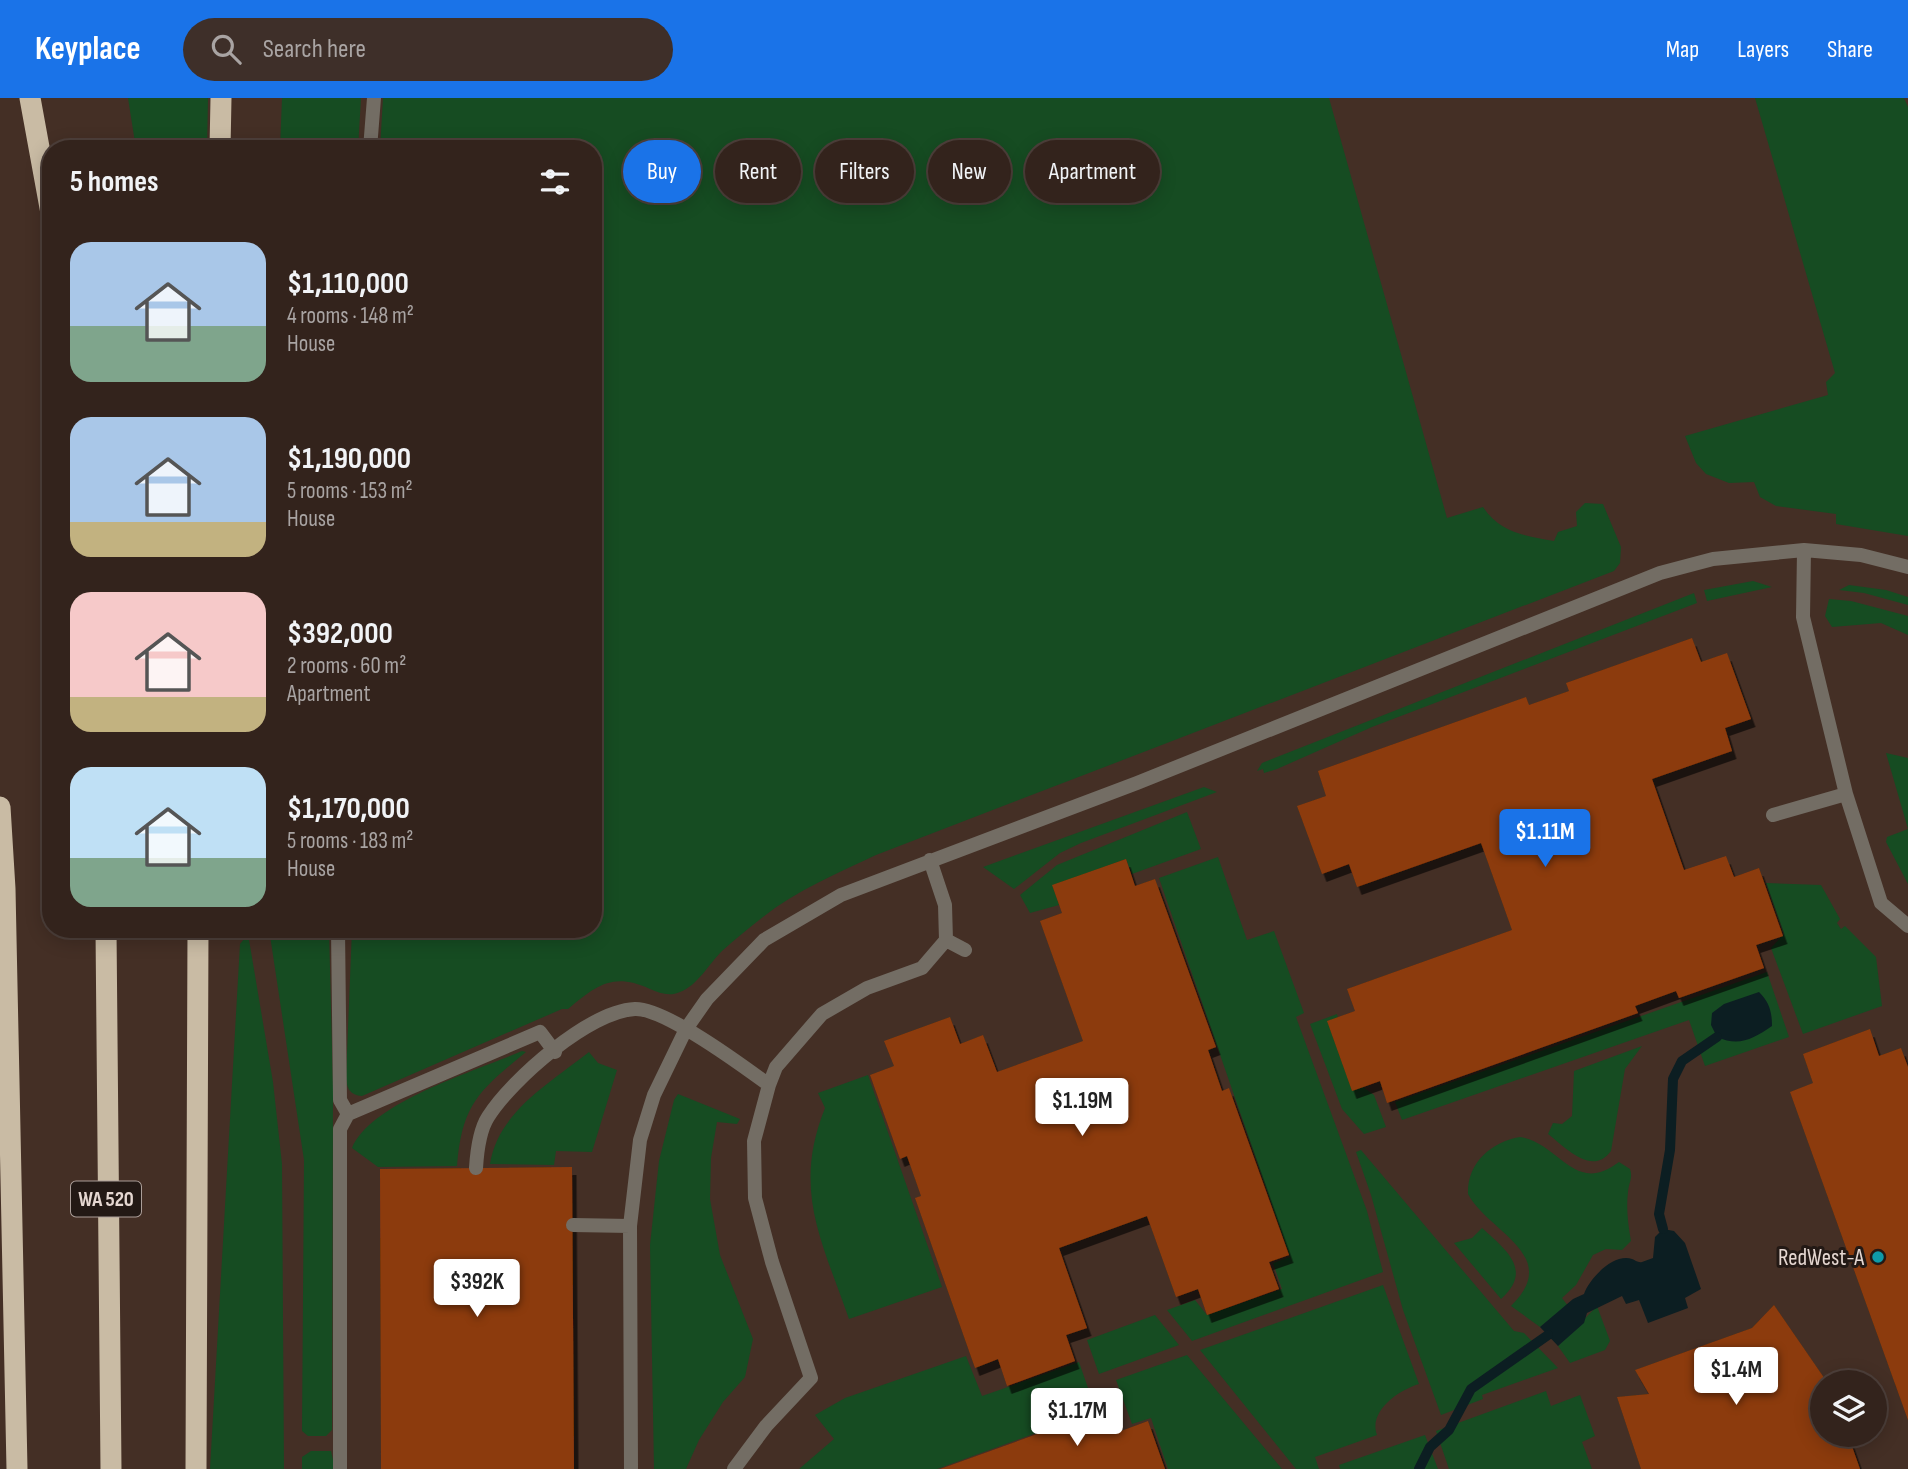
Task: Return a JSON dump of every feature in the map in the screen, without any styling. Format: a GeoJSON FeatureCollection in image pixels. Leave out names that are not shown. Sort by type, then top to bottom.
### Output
{"type":"FeatureCollection","features":[{"type":"Feature","properties":{"kind":"highway"},"geometry":{"type":"LineString","coordinates":[[30,98],[42,164]]}},
{"type":"Feature","properties":{"kind":"highway"},"geometry":{"type":"LineString","coordinates":[[220,140],[221,98]]}},
{"type":"Feature","properties":{"kind":"highway"},"geometry":{"type":"LineString","coordinates":[[0,807],[5,889],[17,1469]]}},
{"type":"Feature","properties":{"kind":"highway","name":"WA 520"},"geometry":{"type":"LineString","coordinates":[[106,938],[106,1196],[111,1469]]}},
{"type":"Feature","properties":{"kind":"highway"},"geometry":{"type":"LineString","coordinates":[[196,1469],[198,938]]}},
{"type":"Feature","properties":{"kind":"lane"},"geometry":{"type":"LineString","coordinates":[[371,140],[374,98]]}},
{"type":"Feature","properties":{"kind":"lane"},"geometry":{"type":"LineString","coordinates":[[1804,550],[1803,617],[1846,794],[1881,903],[1908,926]]}},
{"type":"Feature","properties":{"kind":"lane"},"geometry":{"type":"LineString","coordinates":[[631,1469],[630,1226],[640,1140],[654,1095],[686,1029],[707,999],[764,940],[841,895],[1137,783],[1660,573],[1713,559],[1804,550],[1861,555],[1908,567]]}},
{"type":"Feature","properties":{"kind":"lane"},"geometry":{"type":"LineString","coordinates":[[1773,814],[1846,794]]}},
{"type":"Feature","properties":{"kind":"lane"},"geometry":{"type":"LineString","coordinates":[[734,1469],[766,1426],[811,1378],[772,1262],[755,1198],[754,1141],[769,1084],[776,1067],[822,1014],[867,988],[922,968],[946,940],[945,905],[930,860]]}},
{"type":"Feature","properties":{"kind":"lane"},"geometry":{"type":"LineString","coordinates":[[338,938],[340,1100],[348,1114]]}},
{"type":"Feature","properties":{"kind":"lane"},"geometry":{"type":"LineString","coordinates":[[946,940],[965,950]]}},
{"type":"Feature","properties":{"kind":"lane"},"geometry":{"type":"LineString","coordinates":[[476,1168],[477,1150],[487,1118],[524,1076],[607,1015],[638,1009],[686,1029],[769,1084]]}},
{"type":"Feature","properties":{"kind":"lane"},"geometry":{"type":"LineString","coordinates":[[340,1469],[340,1129],[348,1114],[540,1032],[555,1052]]}},
{"type":"Feature","properties":{"kind":"lane"},"geometry":{"type":"LineString","coordinates":[[573,1225],[630,1226]]}},
{"type":"Feature","properties":{"kind":"green space"},"geometry":{"type":"Polygon","coordinates":[[[128,98],[208,98],[207,140],[135,140],[128,98]]]}},
{"type":"Feature","properties":{"kind":"green space"},"geometry":{"type":"Polygon","coordinates":[[[282,98],[361,98],[359,140],[280,140],[282,98]]]}},
{"type":"Feature","properties":{"kind":"green space"},"geometry":{"type":"Polygon","coordinates":[[[383,98],[1329,98],[1447,518],[1483,507],[1497,523],[1514,532],[1554,541],[1558,532],[1577,526],[1576,512],[1585,503],[1603,504],[1621,547],[1620,563],[1614,571],[876,855],[776,907],[727,947],[697,980],[680,992],[665,994],[626,982],[606,984],[588,993],[568,1009],[562,1009],[362,1096],[352,1093],[346,1078],[352,938],[602,938],[602,140],[381,140],[383,98]]]}},
{"type":"Feature","properties":{"kind":"green space"},"geometry":{"type":"Polygon","coordinates":[[[1755,98],[1904,98],[1908,107],[1908,536],[1836,524],[1836,514],[1776,506],[1760,497],[1754,482],[1729,483],[1706,474],[1696,463],[1685,436],[1828,395],[1826,382],[1835,373],[1755,98]]]}},
{"type":"Feature","properties":{"kind":"green space"},"geometry":{"type":"Polygon","coordinates":[[[1753,581],[1772,587],[1707,601],[1704,590],[1753,581]]]}},
{"type":"Feature","properties":{"kind":"green space"},"geometry":{"type":"Polygon","coordinates":[[[1849,585],[1886,590],[1908,597],[1908,605],[1864,593],[1839,590],[1849,585]]]}},
{"type":"Feature","properties":{"kind":"green space"},"geometry":{"type":"Polygon","coordinates":[[[1694,593],[1697,603],[1372,727],[1277,769],[1264,773],[1263,769],[1257,771],[1262,763],[1694,593]]]}},
{"type":"Feature","properties":{"kind":"green space"},"geometry":{"type":"Polygon","coordinates":[[[1829,599],[1851,601],[1908,616],[1908,635],[1881,623],[1832,627],[1825,616],[1829,599]]]}},
{"type":"Feature","properties":{"kind":"green space"},"geometry":{"type":"Polygon","coordinates":[[[1886,753],[1908,758],[1908,829],[1886,753]]]}},
{"type":"Feature","properties":{"kind":"green space"},"geometry":{"type":"Polygon","coordinates":[[[1204,787],[1217,792],[1060,853],[1014,889],[983,867],[1204,787]]]}},
{"type":"Feature","properties":{"kind":"green space"},"geometry":{"type":"Polygon","coordinates":[[[1187,812],[1201,849],[1132,874],[1126,859],[1053,886],[1059,905],[1030,913],[1020,895],[1057,865],[1187,812]]]}},
{"type":"Feature","properties":{"kind":"green space"},"geometry":{"type":"Polygon","coordinates":[[[1908,829],[1908,884],[1886,842],[1887,837],[1908,829]]]}},
{"type":"Feature","properties":{"kind":"green space"},"geometry":{"type":"Polygon","coordinates":[[[1218,857],[1247,940],[1274,931],[1304,1013],[1296,1017],[1367,1211],[1383,1272],[1192,1341],[1167,1310],[1195,1300],[1207,1315],[1282,1289],[1273,1263],[1290,1257],[1159,878],[1218,857]]]}},
{"type":"Feature","properties":{"kind":"green space"},"geometry":{"type":"Polygon","coordinates":[[[1766,883],[1821,885],[1840,919],[1837,923],[1841,929],[1845,926],[1876,957],[1882,1006],[1803,1034],[1771,948],[1784,934],[1766,883]]]}},
{"type":"Feature","properties":{"kind":"green space"},"geometry":{"type":"Polygon","coordinates":[[[245,938],[249,938],[273,1082],[282,1164],[284,1469],[210,1469],[240,944],[245,938]]]}},
{"type":"Feature","properties":{"kind":"green space"},"geometry":{"type":"Polygon","coordinates":[[[270,938],[329,938],[333,1088],[332,1430],[326,1436],[308,1436],[302,1431],[304,1160],[270,938]]]}},
{"type":"Feature","properties":{"kind":"green space"},"geometry":{"type":"Polygon","coordinates":[[[1767,972],[1789,1037],[1705,1066],[1689,1020],[1402,1120],[1395,1102],[1767,972]]]}},
{"type":"Feature","properties":{"kind":"green space"},"geometry":{"type":"Polygon","coordinates":[[[1337,1014],[1353,1090],[1363,1087],[1374,1095],[1386,1127],[1364,1134],[1342,1109],[1310,1024],[1337,1014]]]}},
{"type":"Feature","properties":{"kind":"green space"},"geometry":{"type":"Polygon","coordinates":[[[1642,1046],[1625,1069],[1611,1151],[1604,1158],[1596,1161],[1579,1157],[1548,1134],[1553,1123],[1562,1124],[1572,1116],[1574,1071],[1642,1046]]]}},
{"type":"Feature","properties":{"kind":"green space"},"geometry":{"type":"Polygon","coordinates":[[[522,1051],[526,1052],[485,1088],[469,1112],[463,1127],[457,1166],[378,1167],[352,1148],[363,1131],[402,1102],[453,1078],[522,1051]]]}},
{"type":"Feature","properties":{"kind":"green space"},"geometry":{"type":"Polygon","coordinates":[[[589,1052],[598,1063],[617,1070],[592,1152],[556,1151],[554,1165],[490,1164],[503,1129],[515,1114],[543,1087],[589,1052]]]}},
{"type":"Feature","properties":{"kind":"green space"},"geometry":{"type":"Polygon","coordinates":[[[868,1075],[942,1287],[849,1319],[814,1215],[811,1165],[815,1137],[825,1108],[818,1093],[868,1075]]]}},
{"type":"Feature","properties":{"kind":"green space"},"geometry":{"type":"Polygon","coordinates":[[[678,1094],[740,1119],[737,1124],[717,1122],[711,1158],[710,1199],[720,1255],[753,1339],[745,1377],[723,1402],[699,1440],[686,1469],[654,1469],[650,1245],[659,1161],[674,1100],[678,1094]]]}},
{"type":"Feature","properties":{"kind":"green space"},"geometry":{"type":"Polygon","coordinates":[[[1520,1137],[1534,1141],[1579,1171],[1604,1171],[1619,1162],[1631,1172],[1627,1204],[1631,1241],[1622,1250],[1606,1249],[1593,1255],[1576,1285],[1562,1298],[1568,1306],[1540,1327],[1511,1306],[1525,1288],[1529,1272],[1526,1258],[1468,1194],[1472,1173],[1483,1156],[1500,1144],[1520,1137]]]}},
{"type":"Feature","properties":{"kind":"green space"},"geometry":{"type":"Polygon","coordinates":[[[1361,1150],[1514,1331],[1524,1333],[1558,1368],[1482,1395],[1483,1399],[1441,1415],[1403,1310],[1371,1195],[1356,1152],[1361,1150]]]}},
{"type":"Feature","properties":{"kind":"green space"},"geometry":{"type":"Polygon","coordinates":[[[1482,1228],[1507,1252],[1516,1269],[1511,1288],[1501,1299],[1454,1243],[1472,1238],[1482,1228]]]}},
{"type":"Feature","properties":{"kind":"green space"},"geometry":{"type":"Polygon","coordinates":[[[1383,1285],[1419,1384],[1395,1396],[1381,1410],[1375,1426],[1377,1435],[1315,1457],[1319,1469],[1296,1469],[1200,1350],[1383,1285]]]}},
{"type":"Feature","properties":{"kind":"green space"},"geometry":{"type":"Polygon","coordinates":[[[1597,1306],[1610,1341],[1605,1350],[1570,1363],[1558,1346],[1597,1306]]]}},
{"type":"Feature","properties":{"kind":"green space"},"geometry":{"type":"Polygon","coordinates":[[[1155,1315],[1179,1345],[1099,1374],[1087,1340],[1155,1315]]]}},
{"type":"Feature","properties":{"kind":"green space"},"geometry":{"type":"Polygon","coordinates":[[[1187,1355],[1282,1469],[1168,1469],[1151,1418],[1132,1424],[1116,1380],[1187,1355]]]}},
{"type":"Feature","properties":{"kind":"green space"},"geometry":{"type":"Polygon","coordinates":[[[966,1356],[982,1396],[1079,1362],[1096,1411],[937,1469],[799,1469],[834,1439],[815,1415],[845,1398],[966,1356]]]}},
{"type":"Feature","properties":{"kind":"green space"},"geometry":{"type":"Polygon","coordinates":[[[1546,1391],[1551,1406],[1580,1395],[1595,1436],[1582,1442],[1592,1469],[1449,1469],[1436,1431],[1546,1391]]]}},
{"type":"Feature","properties":{"kind":"green space"},"geometry":{"type":"Polygon","coordinates":[[[1425,1435],[1438,1469],[1340,1469],[1339,1465],[1425,1435]]]}},
{"type":"Feature","properties":{"kind":"green space"},"geometry":{"type":"Polygon","coordinates":[[[311,1451],[331,1451],[335,1469],[302,1469],[302,1457],[311,1451]]]}},
{"type":"Feature","properties":{"kind":"shaded area"},"geometry":{"type":"Polygon","coordinates":[[[1759,992],[1769,1007],[1772,1026],[1746,1040],[1732,1041],[1717,1037],[1711,1025],[1712,1013],[1724,1004],[1759,992]]]}},
{"type":"Feature","properties":{"kind":"shaded area"},"geometry":{"type":"Polygon","coordinates":[[[1663,1229],[1674,1231],[1685,1243],[1701,1289],[1685,1298],[1688,1308],[1648,1323],[1639,1300],[1626,1304],[1622,1296],[1587,1313],[1584,1323],[1558,1346],[1540,1327],[1573,1299],[1584,1294],[1596,1275],[1610,1263],[1625,1258],[1641,1262],[1653,1258],[1655,1237],[1663,1229]]]}},
{"type":"Feature","properties":{"kind":"building"},"geometry":{"type":"Polygon","coordinates":[[[1692,638],[1701,662],[1727,653],[1751,719],[1725,728],[1732,751],[1652,779],[1684,870],[1726,856],[1734,877],[1759,868],[1783,936],[1756,945],[1764,968],[1679,998],[1676,991],[1635,1006],[1638,1013],[1387,1103],[1380,1081],[1352,1091],[1327,1021],[1355,1011],[1347,989],[1512,930],[1481,843],[1357,887],[1349,864],[1322,874],[1297,806],[1326,796],[1318,771],[1526,697],[1529,705],[1569,691],[1566,683],[1692,638]]]}},
{"type":"Feature","properties":{"kind":"building"},"geometry":{"type":"Polygon","coordinates":[[[1126,859],[1135,886],[1155,879],[1216,1047],[1208,1050],[1222,1091],[1229,1088],[1289,1255],[1269,1262],[1279,1289],[1207,1315],[1198,1289],[1176,1297],[1147,1216],[1059,1248],[1087,1328],[1066,1335],[1075,1361],[1007,1386],[998,1359],[975,1368],[915,1198],[921,1196],[907,1156],[900,1159],[870,1075],[894,1066],[884,1041],[950,1017],[960,1044],[983,1035],[997,1072],[1083,1041],[1040,921],[1062,913],[1052,885],[1126,859]]]}},
{"type":"Feature","properties":{"kind":"building","name":"RedWest-A"},"geometry":{"type":"Polygon","coordinates":[[[1870,1029],[1879,1056],[1901,1048],[1908,1067],[1908,1420],[1790,1092],[1813,1083],[1803,1054],[1870,1029]]]}},
{"type":"Feature","properties":{"kind":"building"},"geometry":{"type":"Polygon","coordinates":[[[572,1167],[574,1469],[381,1469],[380,1169],[572,1167]]]}},
{"type":"Feature","properties":{"kind":"building"},"geometry":{"type":"Polygon","coordinates":[[[1774,1305],[1819,1370],[1810,1370],[1810,1447],[1852,1447],[1860,1469],[1641,1469],[1617,1397],[1649,1394],[1635,1370],[1752,1328],[1774,1305]]]}},
{"type":"Feature","properties":{"kind":"building"},"geometry":{"type":"Polygon","coordinates":[[[1112,1407],[1121,1431],[1148,1421],[1165,1469],[940,1469],[1112,1407]]]}},
{"type":"Feature","properties":{"kind":"waterway"},"geometry":{"type":"LineString","coordinates":[[1663,1229],[1659,1214],[1670,1150],[1673,1079],[1682,1061],[1717,1037]]}},
{"type":"Feature","properties":{"kind":"waterway"},"geometry":{"type":"LineString","coordinates":[[1419,1469],[1430,1447],[1449,1430],[1471,1389],[1548,1335]]}},
{"type":"Feature","properties":{"kind":"place","name":"RedWest-A"},"geometry":{"type":"Point","coordinates":[1878,1257]}}]}
